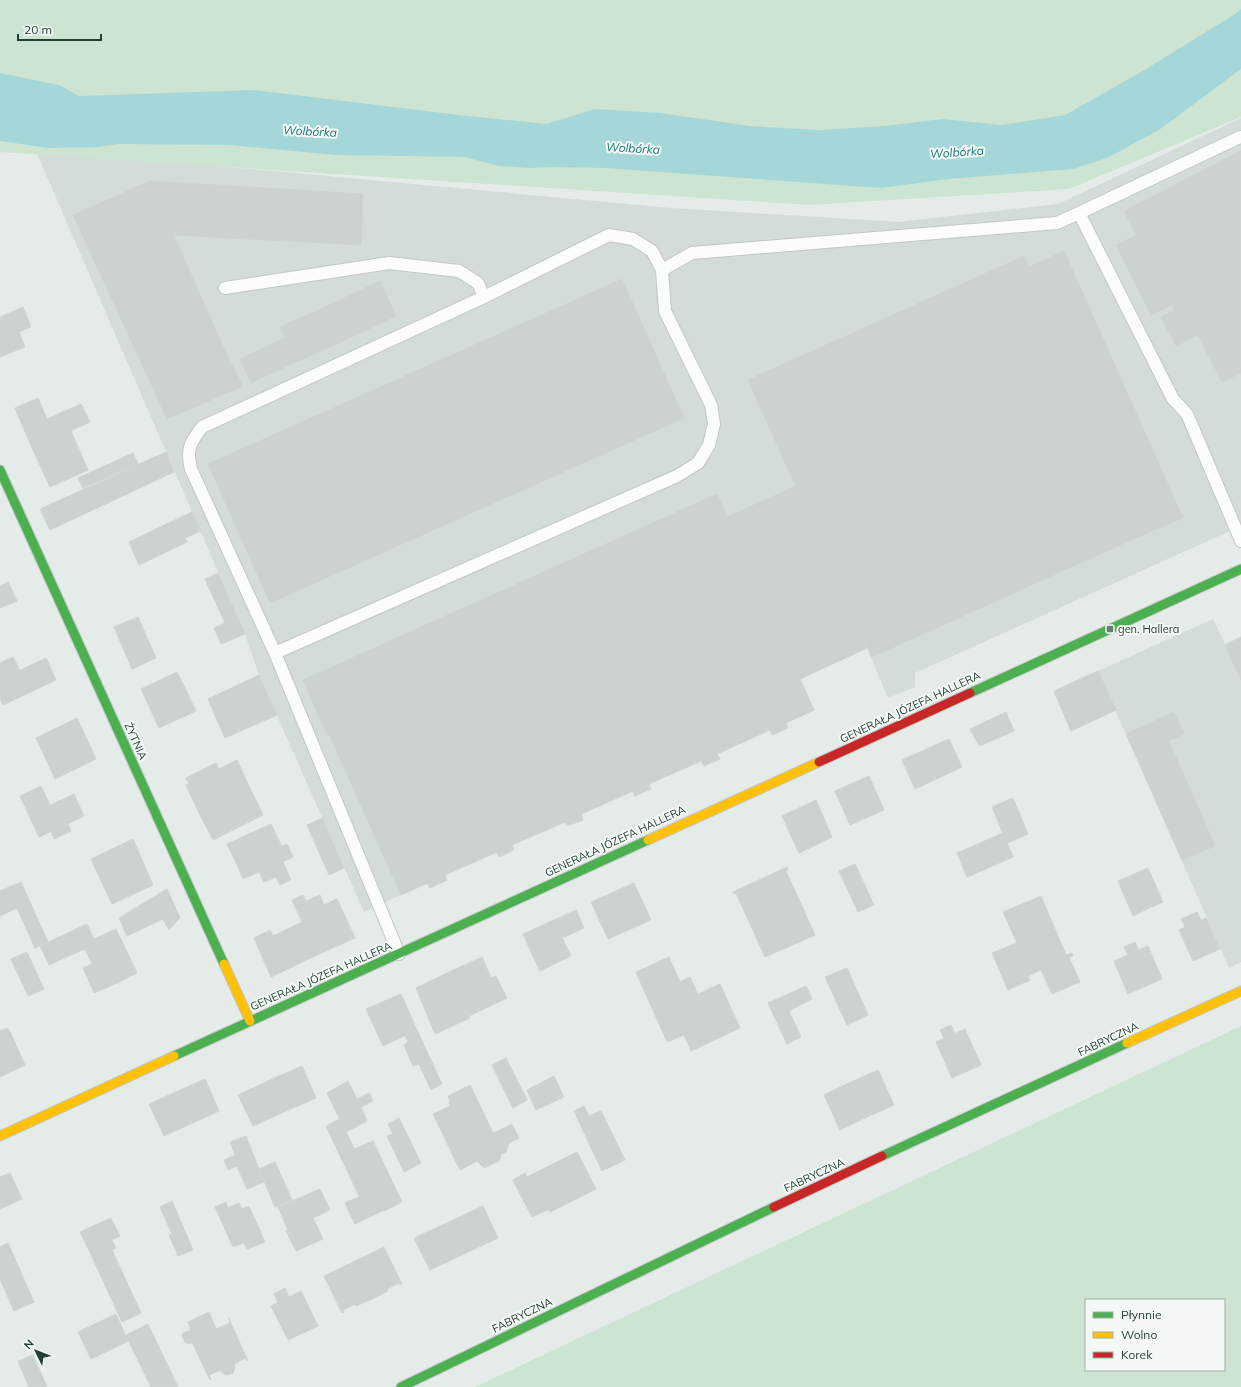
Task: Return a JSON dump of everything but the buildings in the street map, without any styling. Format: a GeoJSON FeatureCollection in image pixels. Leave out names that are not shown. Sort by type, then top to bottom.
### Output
{"type":"FeatureCollection","features":[{"type":"Feature","properties":{"kind":"street","name":"ŻYTNIA"},"geometry":{"type":"LineString","coordinates":[[0,470],[250,1021]]}},
{"type":"Feature","properties":{"kind":"street","name":"GENERAŁA JÓZEFA HALLERA"},"geometry":{"type":"LineString","coordinates":[[0,1136],[1241,569]]}},
{"type":"Feature","properties":{"kind":"street","name":"FABRYCZNA"},"geometry":{"type":"LineString","coordinates":[[401,1387],[844,1174],[1182,1017],[1241,992]]}},
{"type":"Feature","properties":{"kind":"lane"},"geometry":{"type":"LineString","coordinates":[[662,270],[692,253],[1057,223],[1240,137]]}},
{"type":"Feature","properties":{"kind":"lane"},"geometry":{"type":"LineString","coordinates":[[1079,213],[1173,399],[1187,414],[1241,541]]}},
{"type":"Feature","properties":{"kind":"lane"},"geometry":{"type":"LineString","coordinates":[[275,653],[677,476],[698,462],[709,444],[714,424],[711,405],[665,311],[662,270],[652,251],[632,240],[609,235],[484,297],[202,427],[191,442],[188,457],[191,469],[275,653],[399,954]]}},
{"type":"Feature","properties":{"kind":"lane"},"geometry":{"type":"LineString","coordinates":[[225,288],[389,263],[459,271],[478,283],[484,297]]}},
{"type":"Feature","properties":{"kind":"shaded area"},"geometry":{"type":"Polygon","coordinates":[[[1241,118],[1241,526],[915,673],[915,687],[888,698],[867,648],[800,679],[814,710],[786,723],[788,728],[772,735],[769,730],[717,754],[720,759],[704,766],[701,761],[649,784],[651,789],[635,796],[633,791],[581,814],[583,820],[567,826],[565,822],[512,845],[514,850],[499,857],[497,852],[445,875],[430,888],[427,883],[364,912],[259,675],[245,634],[35,149],[671,208],[898,222],[1058,204],[1241,118]]]}},
{"type":"Feature","properties":{"kind":"shaded area"},"geometry":{"type":"Polygon","coordinates":[[[1213,619],[1225,644],[1241,637],[1241,962],[1229,968],[1098,671],[1213,619]]]}},
{"type":"Feature","properties":{"kind":"green space"},"geometry":{"type":"Polygon","coordinates":[[[0,0],[1241,0],[1241,117],[1069,189],[808,205],[0,152],[0,0]]]}},
{"type":"Feature","properties":{"kind":"green space"},"geometry":{"type":"Polygon","coordinates":[[[1241,1026],[1241,1387],[475,1387],[1241,1026]]]}},
{"type":"Feature","properties":{"kind":"water","name":"Wolbórka"},"geometry":{"type":"Polygon","coordinates":[[[1241,9],[1241,69],[1159,130],[1107,158],[1073,169],[948,179],[881,188],[605,168],[529,168],[499,166],[464,157],[336,155],[229,145],[118,144],[99,147],[48,148],[0,141],[0,73],[59,85],[79,96],[253,90],[547,124],[594,109],[661,113],[750,126],[818,130],[885,126],[942,119],[1002,125],[1065,115],[1141,72],[1241,9]]]}},
{"type":"Feature","properties":{"kind":"traffic: fast"},"geometry":{"type":"LineString","coordinates":[[0,470],[224,964]]}},
{"type":"Feature","properties":{"kind":"traffic: fast"},"geometry":{"type":"LineString","coordinates":[[970,693],[1241,569]]}},
{"type":"Feature","properties":{"kind":"traffic: fast"},"geometry":{"type":"LineString","coordinates":[[174,1056],[648,840]]}},
{"type":"Feature","properties":{"kind":"traffic: fast"},"geometry":{"type":"LineString","coordinates":[[882,1156],[1127,1043]]}},
{"type":"Feature","properties":{"kind":"traffic: fast"},"geometry":{"type":"LineString","coordinates":[[401,1387],[774,1207]]}},
{"type":"Feature","properties":{"kind":"traffic: slow"},"geometry":{"type":"LineString","coordinates":[[648,840],[819,762]]}},
{"type":"Feature","properties":{"kind":"traffic: slow"},"geometry":{"type":"LineString","coordinates":[[224,964],[250,1021]]}},
{"type":"Feature","properties":{"kind":"traffic: slow"},"geometry":{"type":"LineString","coordinates":[[1127,1043],[1241,991]]}},
{"type":"Feature","properties":{"kind":"traffic: slow"},"geometry":{"type":"LineString","coordinates":[[0,1136],[174,1056]]}},
{"type":"Feature","properties":{"kind":"traffic: jam"},"geometry":{"type":"LineString","coordinates":[[819,762],[970,693]]}},
{"type":"Feature","properties":{"kind":"traffic: jam"},"geometry":{"type":"LineString","coordinates":[[774,1207],[882,1156]]}},
{"type":"Feature","properties":{"kind":"place","name":"gen. Hallera"},"geometry":{"type":"Point","coordinates":[1110,629]}}]}
